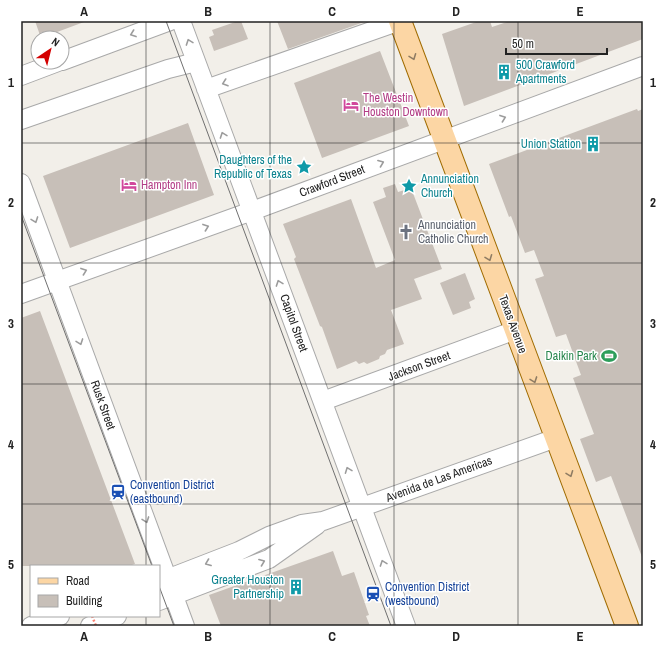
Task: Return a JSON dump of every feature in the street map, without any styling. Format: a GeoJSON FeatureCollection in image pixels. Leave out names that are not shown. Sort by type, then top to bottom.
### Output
{"type":"FeatureCollection","features":[{"type":"Feature","properties":{"kind":"main road","name":"Texas Avenue"},"geometry":{"type":"LineString","coordinates":[[400,21],[627,626]]}},
{"type":"Feature","properties":{"kind":"street"},"geometry":{"type":"LineString","coordinates":[[70,58],[170,21]]}},
{"type":"Feature","properties":{"kind":"street","name":"Capitol Street"},"geometry":{"type":"LineString","coordinates":[[181,21],[406,626]]}},
{"type":"Feature","properties":{"kind":"street"},"geometry":{"type":"LineString","coordinates":[[206,89],[400,21]]}},
{"type":"Feature","properties":{"kind":"street"},"geometry":{"type":"LineString","coordinates":[[21,120],[171,68],[196,62]]}},
{"type":"Feature","properties":{"kind":"street","name":"Crawford Street"},"geometry":{"type":"LineString","coordinates":[[21,294],[252,211],[643,66]]}},
{"type":"Feature","properties":{"kind":"street"},"geometry":{"type":"LineString","coordinates":[[21,76],[37,70]]}},
{"type":"Feature","properties":{"kind":"street","name":"Rusk Street"},"geometry":{"type":"LineString","coordinates":[[21,183],[57,280],[157,565]]}},
{"type":"Feature","properties":{"kind":"street","name":"Jackson Street"},"geometry":{"type":"LineString","coordinates":[[323,401],[516,330]]}},
{"type":"Feature","properties":{"kind":"street","name":"Avenida de Las Americas"},"geometry":{"type":"LineString","coordinates":[[165,589],[269,536],[302,524],[323,521],[556,438]]}},
{"type":"Feature","properties":{"kind":"street","name":"Rusk Street"},"geometry":{"type":"LineString","coordinates":[[160,575],[165,589],[185,626]]}},
{"type":"Feature","properties":{"kind":"street"},"geometry":{"type":"LineString","coordinates":[[31,626],[57,617]]}},
{"type":"Feature","properties":{"kind":"street"},"geometry":{"type":"LineString","coordinates":[[90,626],[114,617]]}},
{"type":"Feature","properties":{"kind":"building"},"geometry":{"type":"Polygon","coordinates":[[[35,21],[84,21],[62,30],[38,30],[35,21]]]}},
{"type":"Feature","properties":{"kind":"building"},"geometry":{"type":"Polygon","coordinates":[[[241,21],[248,39],[214,51],[209,37],[214,35],[212,30],[241,21]]]}},
{"type":"Feature","properties":{"kind":"building"},"geometry":{"type":"Polygon","coordinates":[[[277,21],[367,21],[288,49],[277,21]]]}},
{"type":"Feature","properties":{"kind":"building","name":"500 Crawford Apartments"},"geometry":{"type":"Polygon","coordinates":[[[479,21],[490,21],[492,27],[510,21],[643,21],[643,39],[464,106],[442,34],[479,21]]]}},
{"type":"Feature","properties":{"kind":"building","name":"The Westin Houston Downtown"},"geometry":{"type":"Polygon","coordinates":[[[380,51],[409,126],[322,158],[294,83],[380,51]]]}},
{"type":"Feature","properties":{"kind":"building","name":"Daikin Park"},"geometry":{"type":"Polygon","coordinates":[[[637,109],[638,111],[643,109],[643,557],[611,476],[596,482],[580,439],[594,434],[573,378],[581,375],[566,334],[556,337],[535,279],[544,276],[534,250],[525,253],[511,216],[509,217],[489,164],[637,109]]]}},
{"type":"Feature","properties":{"kind":"building","name":"Hampton Inn"},"geometry":{"type":"Polygon","coordinates":[[[188,123],[214,195],[70,248],[43,176],[188,123]]]}},
{"type":"Feature","properties":{"kind":"building"},"geometry":{"type":"Polygon","coordinates":[[[395,184],[398,192],[411,188],[442,269],[414,279],[422,299],[391,310],[404,344],[387,350],[385,354],[380,356],[379,359],[367,364],[364,362],[359,364],[356,361],[337,369],[322,327],[320,326],[294,259],[296,257],[283,224],[351,199],[376,268],[395,260],[373,202],[386,197],[383,188],[395,184]]]}},
{"type":"Feature","properties":{"kind":"building"},"geometry":{"type":"Polygon","coordinates":[[[465,273],[475,299],[469,302],[471,308],[453,315],[440,283],[465,273]]]}},
{"type":"Feature","properties":{"kind":"building"},"geometry":{"type":"Polygon","coordinates":[[[40,311],[135,564],[21,566],[21,318],[40,311]]]}},
{"type":"Feature","properties":{"kind":"building","name":"Greater Houston Partnership"},"geometry":{"type":"Polygon","coordinates":[[[333,551],[342,576],[354,572],[369,615],[366,616],[370,626],[221,626],[209,595],[333,551]]]}},
{"type":"Feature","properties":{"kind":"tram line"},"geometry":{"type":"LineString","coordinates":[[166,21],[391,626]]}},
{"type":"Feature","properties":{"kind":"tram line"},"geometry":{"type":"LineString","coordinates":[[21,215],[152,565]]}},
{"type":"Feature","properties":{"kind":"tram line"},"geometry":{"type":"LineString","coordinates":[[160,589],[174,626]]}},
{"type":"Feature","properties":{"kind":"place","name":"500 Crawford Apartments"},"geometry":{"type":"Point","coordinates":[504,72]}},
{"type":"Feature","properties":{"kind":"place","name":"The Westin Houston Downtown"},"geometry":{"type":"Point","coordinates":[351,105]}},
{"type":"Feature","properties":{"kind":"place","name":"Union Station"},"geometry":{"type":"Point","coordinates":[593,144]}},
{"type":"Feature","properties":{"kind":"place","name":"Daughters of the Republic of Texas"},"geometry":{"type":"Point","coordinates":[304,167]}},
{"type":"Feature","properties":{"kind":"place","name":"Hampton Inn"},"geometry":{"type":"Point","coordinates":[129,185]}},
{"type":"Feature","properties":{"kind":"place","name":"Annunciation Church"},"geometry":{"type":"Point","coordinates":[409,186]}},
{"type":"Feature","properties":{"kind":"place","name":"Annunciation Catholic Church"},"geometry":{"type":"Point","coordinates":[406,232]}},
{"type":"Feature","properties":{"kind":"place","name":"Daikin Park"},"geometry":{"type":"Point","coordinates":[609,356]}},
{"type":"Feature","properties":{"kind":"place","name":"Convention District (eastbound)"},"geometry":{"type":"Point","coordinates":[118,492]}},
{"type":"Feature","properties":{"kind":"place","name":"Greater Houston Partnership"},"geometry":{"type":"Point","coordinates":[296,587]}},
{"type":"Feature","properties":{"kind":"place","name":"Convention District (westbound)"},"geometry":{"type":"Point","coordinates":[373,594]}}]}
